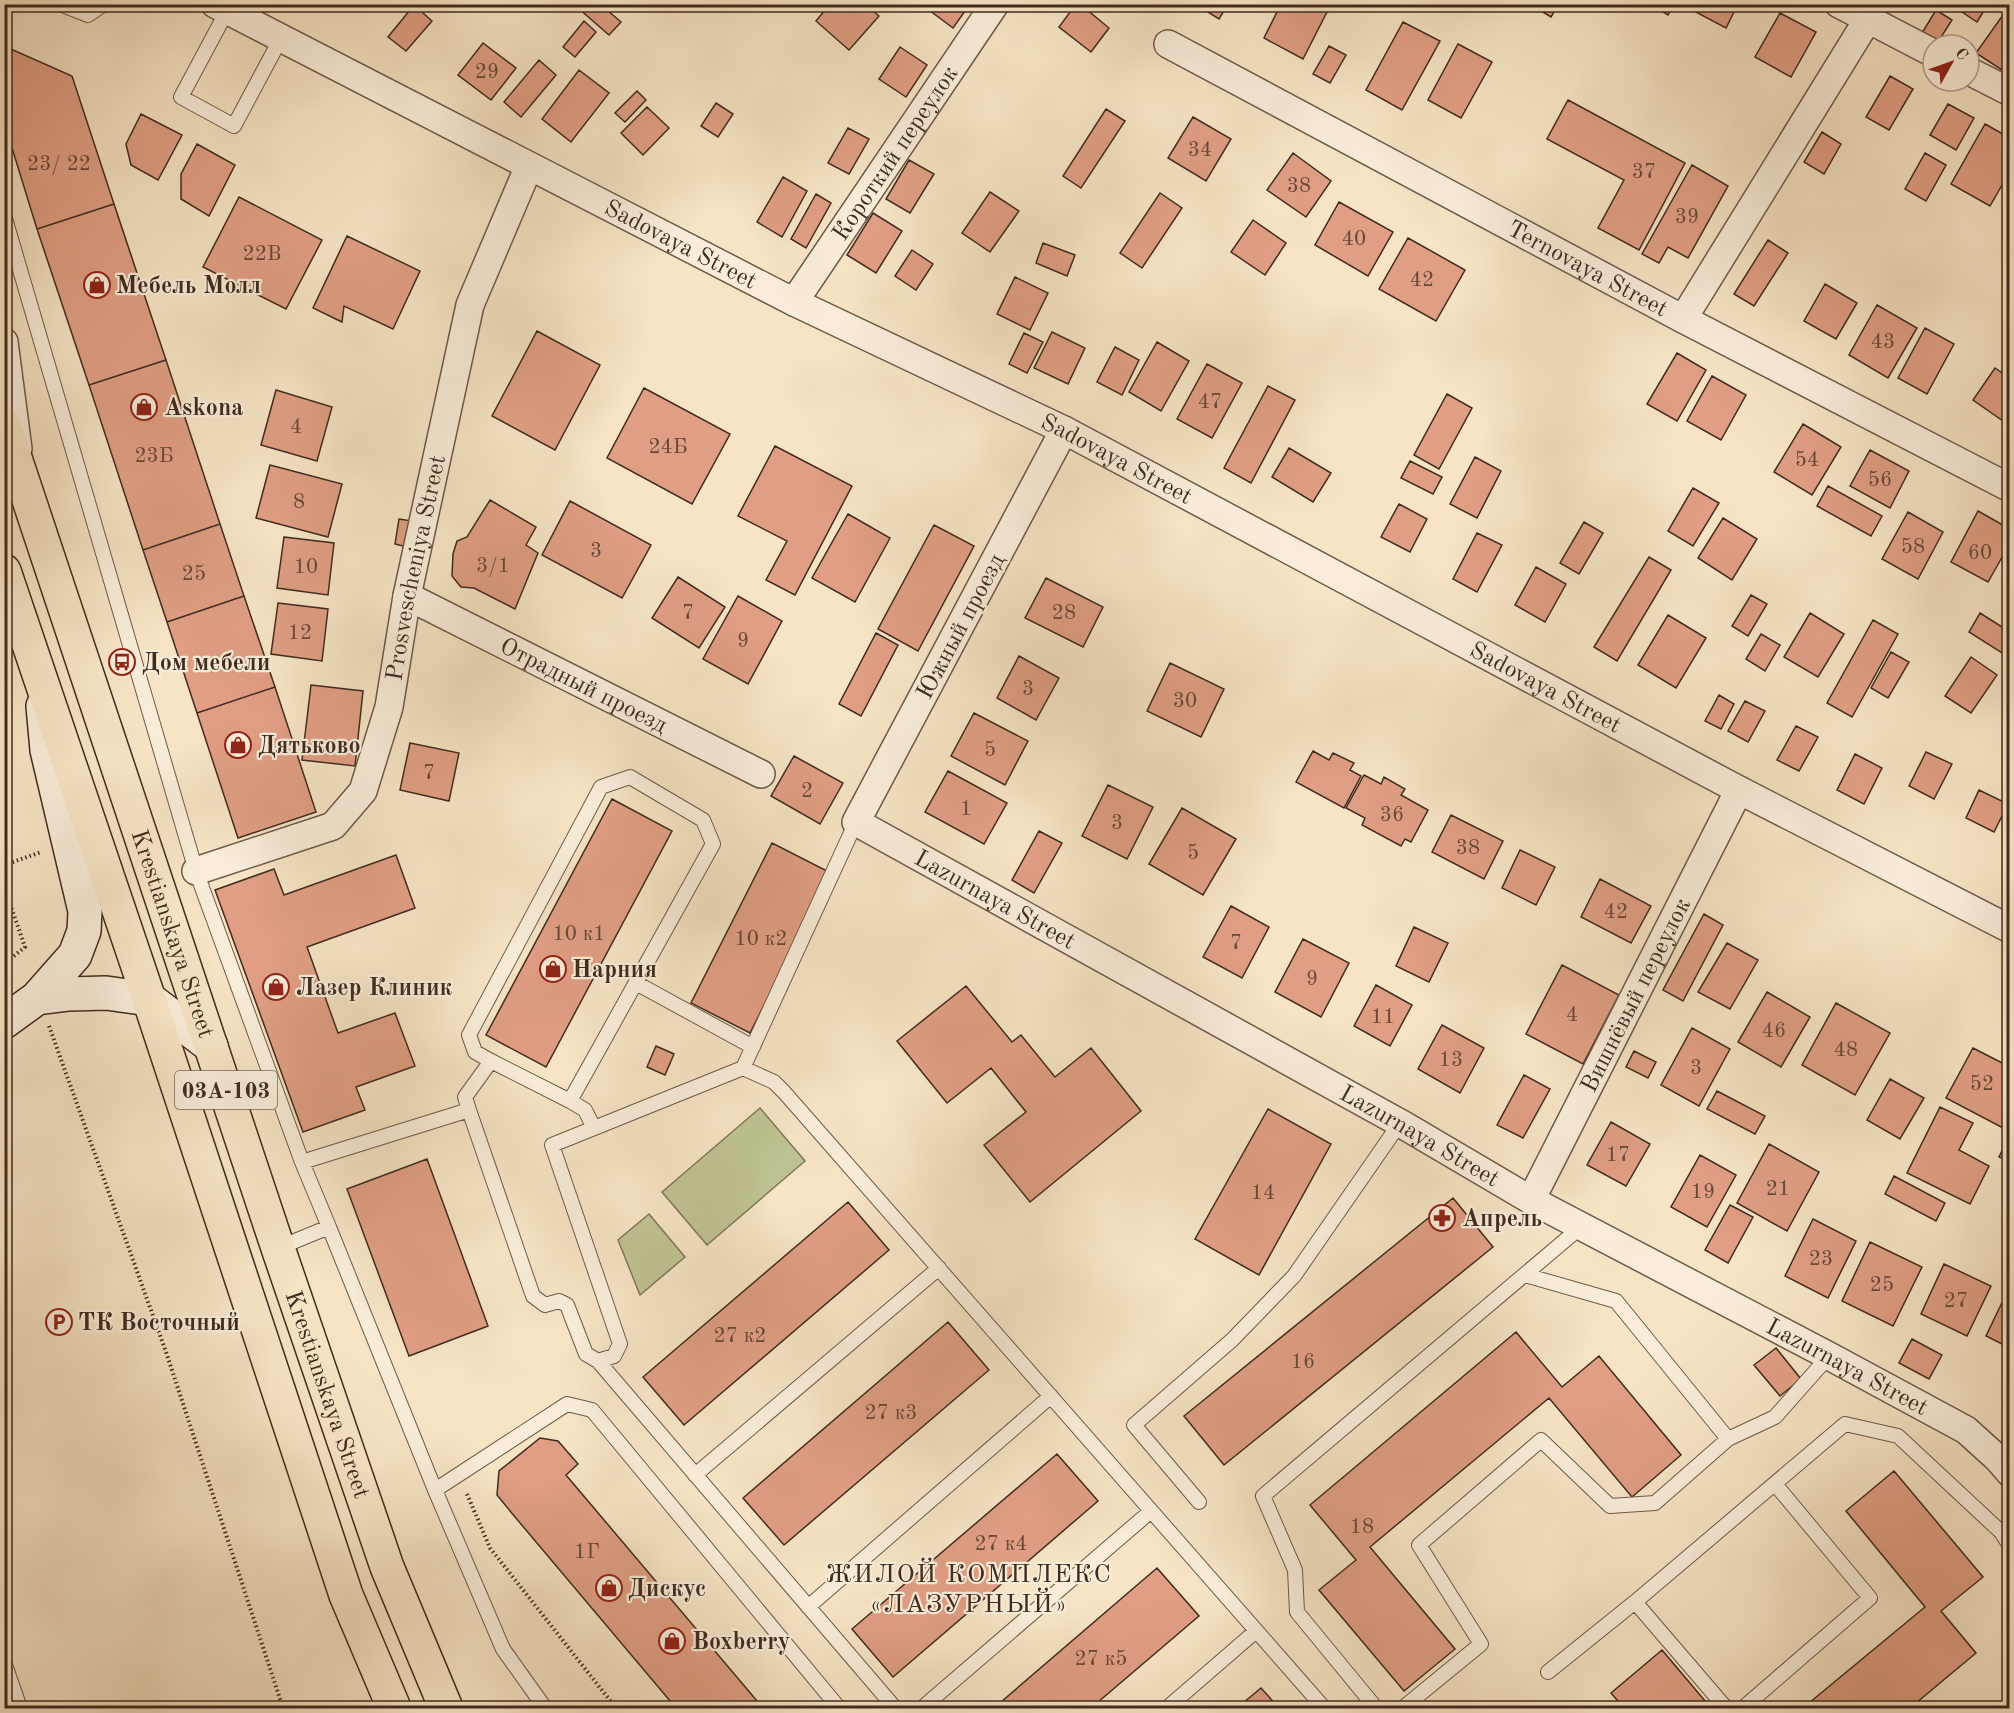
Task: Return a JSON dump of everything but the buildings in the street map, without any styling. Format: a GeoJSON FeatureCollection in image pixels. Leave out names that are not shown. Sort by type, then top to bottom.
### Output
{"type":"FeatureCollection","features":[{"type":"Feature","properties":{"kind":"main road","name":"Krestianskaya Street"},"geometry":{"type":"LineString","coordinates":[[4,425],[278,1248],[387,1567],[446,1708]]}},
{"type":"Feature","properties":{"kind":"main road","name":"Krestianskaya Street"},"geometry":{"type":"LineString","coordinates":[[4,571],[149,999],[345,1595],[394,1708]]}},
{"type":"Feature","properties":{"kind":"main road"},"geometry":{"type":"LineString","coordinates":[[40,680],[47,750],[85,911],[84,931],[75,955],[42,1009]]}},
{"type":"Feature","properties":{"kind":"main road"},"geometry":{"type":"LineString","coordinates":[[4,1022],[42,1009],[69,994],[106,993],[149,999],[211,1046]]}},
{"type":"Feature","properties":{"kind":"main road"},"geometry":{"type":"LineString","coordinates":[[426,1664],[426,1708]]}},
{"type":"Feature","properties":{"kind":"street","name":"Короткий переулок"},"geometry":{"type":"LineString","coordinates":[[794,302],[995,4]]}},
{"type":"Feature","properties":{"kind":"street"},"geometry":{"type":"LineString","coordinates":[[1839,4],[1921,47]]}},
{"type":"Feature","properties":{"kind":"street","name":"Sadovaya Street"},"geometry":{"type":"LineString","coordinates":[[221,8],[794,302],[1064,430],[1739,790],[2010,929]]}},
{"type":"Feature","properties":{"kind":"street"},"geometry":{"type":"LineString","coordinates":[[1683,319],[1868,20]]}},
{"type":"Feature","properties":{"kind":"street","name":"Ternovaya Street"},"geometry":{"type":"LineString","coordinates":[[1168,44],[1683,319],[2010,488]]}},
{"type":"Feature","properties":{"kind":"street"},"geometry":{"type":"LineString","coordinates":[[1981,77],[2010,92]]}},
{"type":"Feature","properties":{"kind":"street","name":"Prosvescheniya Street"},"geometry":{"type":"LineString","coordinates":[[196,871],[333,826],[363,792],[389,707],[406,596],[470,305],[529,166]]}},
{"type":"Feature","properties":{"kind":"street"},"geometry":{"type":"LineString","coordinates":[[4,342],[22,480]]}},
{"type":"Feature","properties":{"kind":"street","name":"Южный проезд"},"geometry":{"type":"LineString","coordinates":[[856,822],[1064,430]]}},
{"type":"Feature","properties":{"kind":"street","name":"Отрадный проезд"},"geometry":{"type":"LineString","coordinates":[[406,596],[761,774]]}},
{"type":"Feature","properties":{"kind":"street","name":"Вишнёвый переулок"},"geometry":{"type":"LineString","coordinates":[[1531,1200],[1739,790]]}},
{"type":"Feature","properties":{"kind":"street","name":"Lazurnaya Street"},"geometry":{"type":"LineString","coordinates":[[856,822],[1400,1123],[1531,1200],[1966,1430],[2010,1473]]}},
{"type":"Feature","properties":{"kind":"lane"},"geometry":{"type":"LineString","coordinates":[[60,4],[88,15],[104,4]]}},
{"type":"Feature","properties":{"kind":"lane"},"geometry":{"type":"LineString","coordinates":[[221,8],[181,97],[234,126],[281,38]]}},
{"type":"Feature","properties":{"kind":"lane"},"geometry":{"type":"LineString","coordinates":[[4,215],[196,871],[302,1162],[435,1490],[503,1649],[545,1708]]}},
{"type":"Feature","properties":{"kind":"lane"},"geometry":{"type":"LineString","coordinates":[[570,1101],[713,844],[703,820],[630,777],[601,787],[469,1035],[475,1052],[585,1110],[594,1128]]}},
{"type":"Feature","properties":{"kind":"lane"},"geometry":{"type":"LineString","coordinates":[[598,1361],[614,1356],[620,1344],[552,1145],[743,1068],[856,822]]}},
{"type":"Feature","properties":{"kind":"lane"},"geometry":{"type":"LineString","coordinates":[[636,983],[753,1047]]}},
{"type":"Feature","properties":{"kind":"lane"},"geometry":{"type":"LineString","coordinates":[[491,1061],[465,1097],[533,1296],[545,1305],[559,1301],[567,1305],[586,1354],[598,1361],[895,1708]]}},
{"type":"Feature","properties":{"kind":"lane"},"geometry":{"type":"LineString","coordinates":[[743,1068],[774,1082],[784,1092],[1324,1708]]}},
{"type":"Feature","properties":{"kind":"lane"},"geometry":{"type":"LineString","coordinates":[[302,1162],[469,1110]]}},
{"type":"Feature","properties":{"kind":"lane"},"geometry":{"type":"LineString","coordinates":[[1199,1502],[1134,1425],[1232,1340],[1294,1276],[1400,1123]]}},
{"type":"Feature","properties":{"kind":"lane"},"geometry":{"type":"LineString","coordinates":[[278,1248],[329,1227]]}},
{"type":"Feature","properties":{"kind":"lane"},"geometry":{"type":"LineString","coordinates":[[1376,1708],[1297,1612],[1295,1570],[1263,1496],[1582,1227]]}},
{"type":"Feature","properties":{"kind":"lane"},"geometry":{"type":"LineString","coordinates":[[695,1475],[939,1268]]}},
{"type":"Feature","properties":{"kind":"lane"},"geometry":{"type":"LineString","coordinates":[[1525,1275],[1616,1301],[1728,1439]]}},
{"type":"Feature","properties":{"kind":"lane"},"geometry":{"type":"LineString","coordinates":[[1403,1708],[1481,1644],[1419,1545],[1541,1440],[1610,1506],[1655,1503],[1728,1439],[1775,1418],[1829,1356]]}},
{"type":"Feature","properties":{"kind":"lane"},"geometry":{"type":"LineString","coordinates":[[808,1607],[1051,1396]]}},
{"type":"Feature","properties":{"kind":"lane"},"geometry":{"type":"LineString","coordinates":[[435,1490],[567,1404],[592,1410],[839,1708]]}},
{"type":"Feature","properties":{"kind":"lane"},"geometry":{"type":"LineString","coordinates":[[1548,1672],[1635,1602],[1845,1424],[1899,1436],[2001,1532],[2010,1546]]}},
{"type":"Feature","properties":{"kind":"lane"},"geometry":{"type":"LineString","coordinates":[[1743,1708],[1870,1598],[1775,1484]]}},
{"type":"Feature","properties":{"kind":"lane"},"geometry":{"type":"LineString","coordinates":[[922,1708],[1151,1511]]}},
{"type":"Feature","properties":{"kind":"lane"},"geometry":{"type":"LineString","coordinates":[[1635,1602],[1726,1708]]}},
{"type":"Feature","properties":{"kind":"lane"},"geometry":{"type":"LineString","coordinates":[[1167,1708],[1256,1631]]}},
{"type":"Feature","properties":{"kind":"lane"},"geometry":{"type":"LineString","coordinates":[[4,1662],[20,1708]]}},
{"type":"Feature","properties":{"kind":"path"},"geometry":{"type":"LineString","coordinates":[[4,887],[25,947],[4,964]]}},
{"type":"Feature","properties":{"kind":"path"},"geometry":{"type":"LineString","coordinates":[[42,1009],[166,1352],[283,1708]]}},
{"type":"Feature","properties":{"kind":"path"},"geometry":{"type":"LineString","coordinates":[[459,1475],[490,1548],[616,1708]]}},
{"type":"Feature","properties":{"kind":"green space"},"geometry":{"type":"Polygon","coordinates":[[[760,1108],[805,1161],[707,1245],[662,1192],[760,1108]]]}},
{"type":"Feature","properties":{"kind":"green space"},"geometry":{"type":"Polygon","coordinates":[[[649,1214],[685,1257],[640,1295],[618,1240],[649,1214]]]}},
{"type":"Feature","properties":{"kind":"place","name":"Мебель Молл"},"geometry":{"type":"Point","coordinates":[97,285]}},
{"type":"Feature","properties":{"kind":"place","name":"Askona"},"geometry":{"type":"Point","coordinates":[144,407]}},
{"type":"Feature","properties":{"kind":"place","name":"Дом мебели"},"geometry":{"type":"Point","coordinates":[122,662]}},
{"type":"Feature","properties":{"kind":"place","name":"Дятьково"},"geometry":{"type":"Point","coordinates":[238,745]}},
{"type":"Feature","properties":{"kind":"place","name":"Нарния"},"geometry":{"type":"Point","coordinates":[553,969]}},
{"type":"Feature","properties":{"kind":"place","name":"Лазер Клиник"},"geometry":{"type":"Point","coordinates":[276,987]}},
{"type":"Feature","properties":{"kind":"place","name":"Апрель"},"geometry":{"type":"Point","coordinates":[1442,1218]}},
{"type":"Feature","properties":{"kind":"place","name":"ТК Восточный"},"geometry":{"type":"Point","coordinates":[59,1322]}},
{"type":"Feature","properties":{"kind":"place","name":"Дискус"},"geometry":{"type":"Point","coordinates":[609,1588]}},
{"type":"Feature","properties":{"kind":"place","name":"Boxberry"},"geometry":{"type":"Point","coordinates":[672,1641]}},
{"type":"Feature","properties":{"kind":"district","name":"ЖИЛОЙ КОМПЛЕКС «ЛАЗУРНЫЙ»"},"geometry":{"type":"Point","coordinates":[969,1588]}}]}
